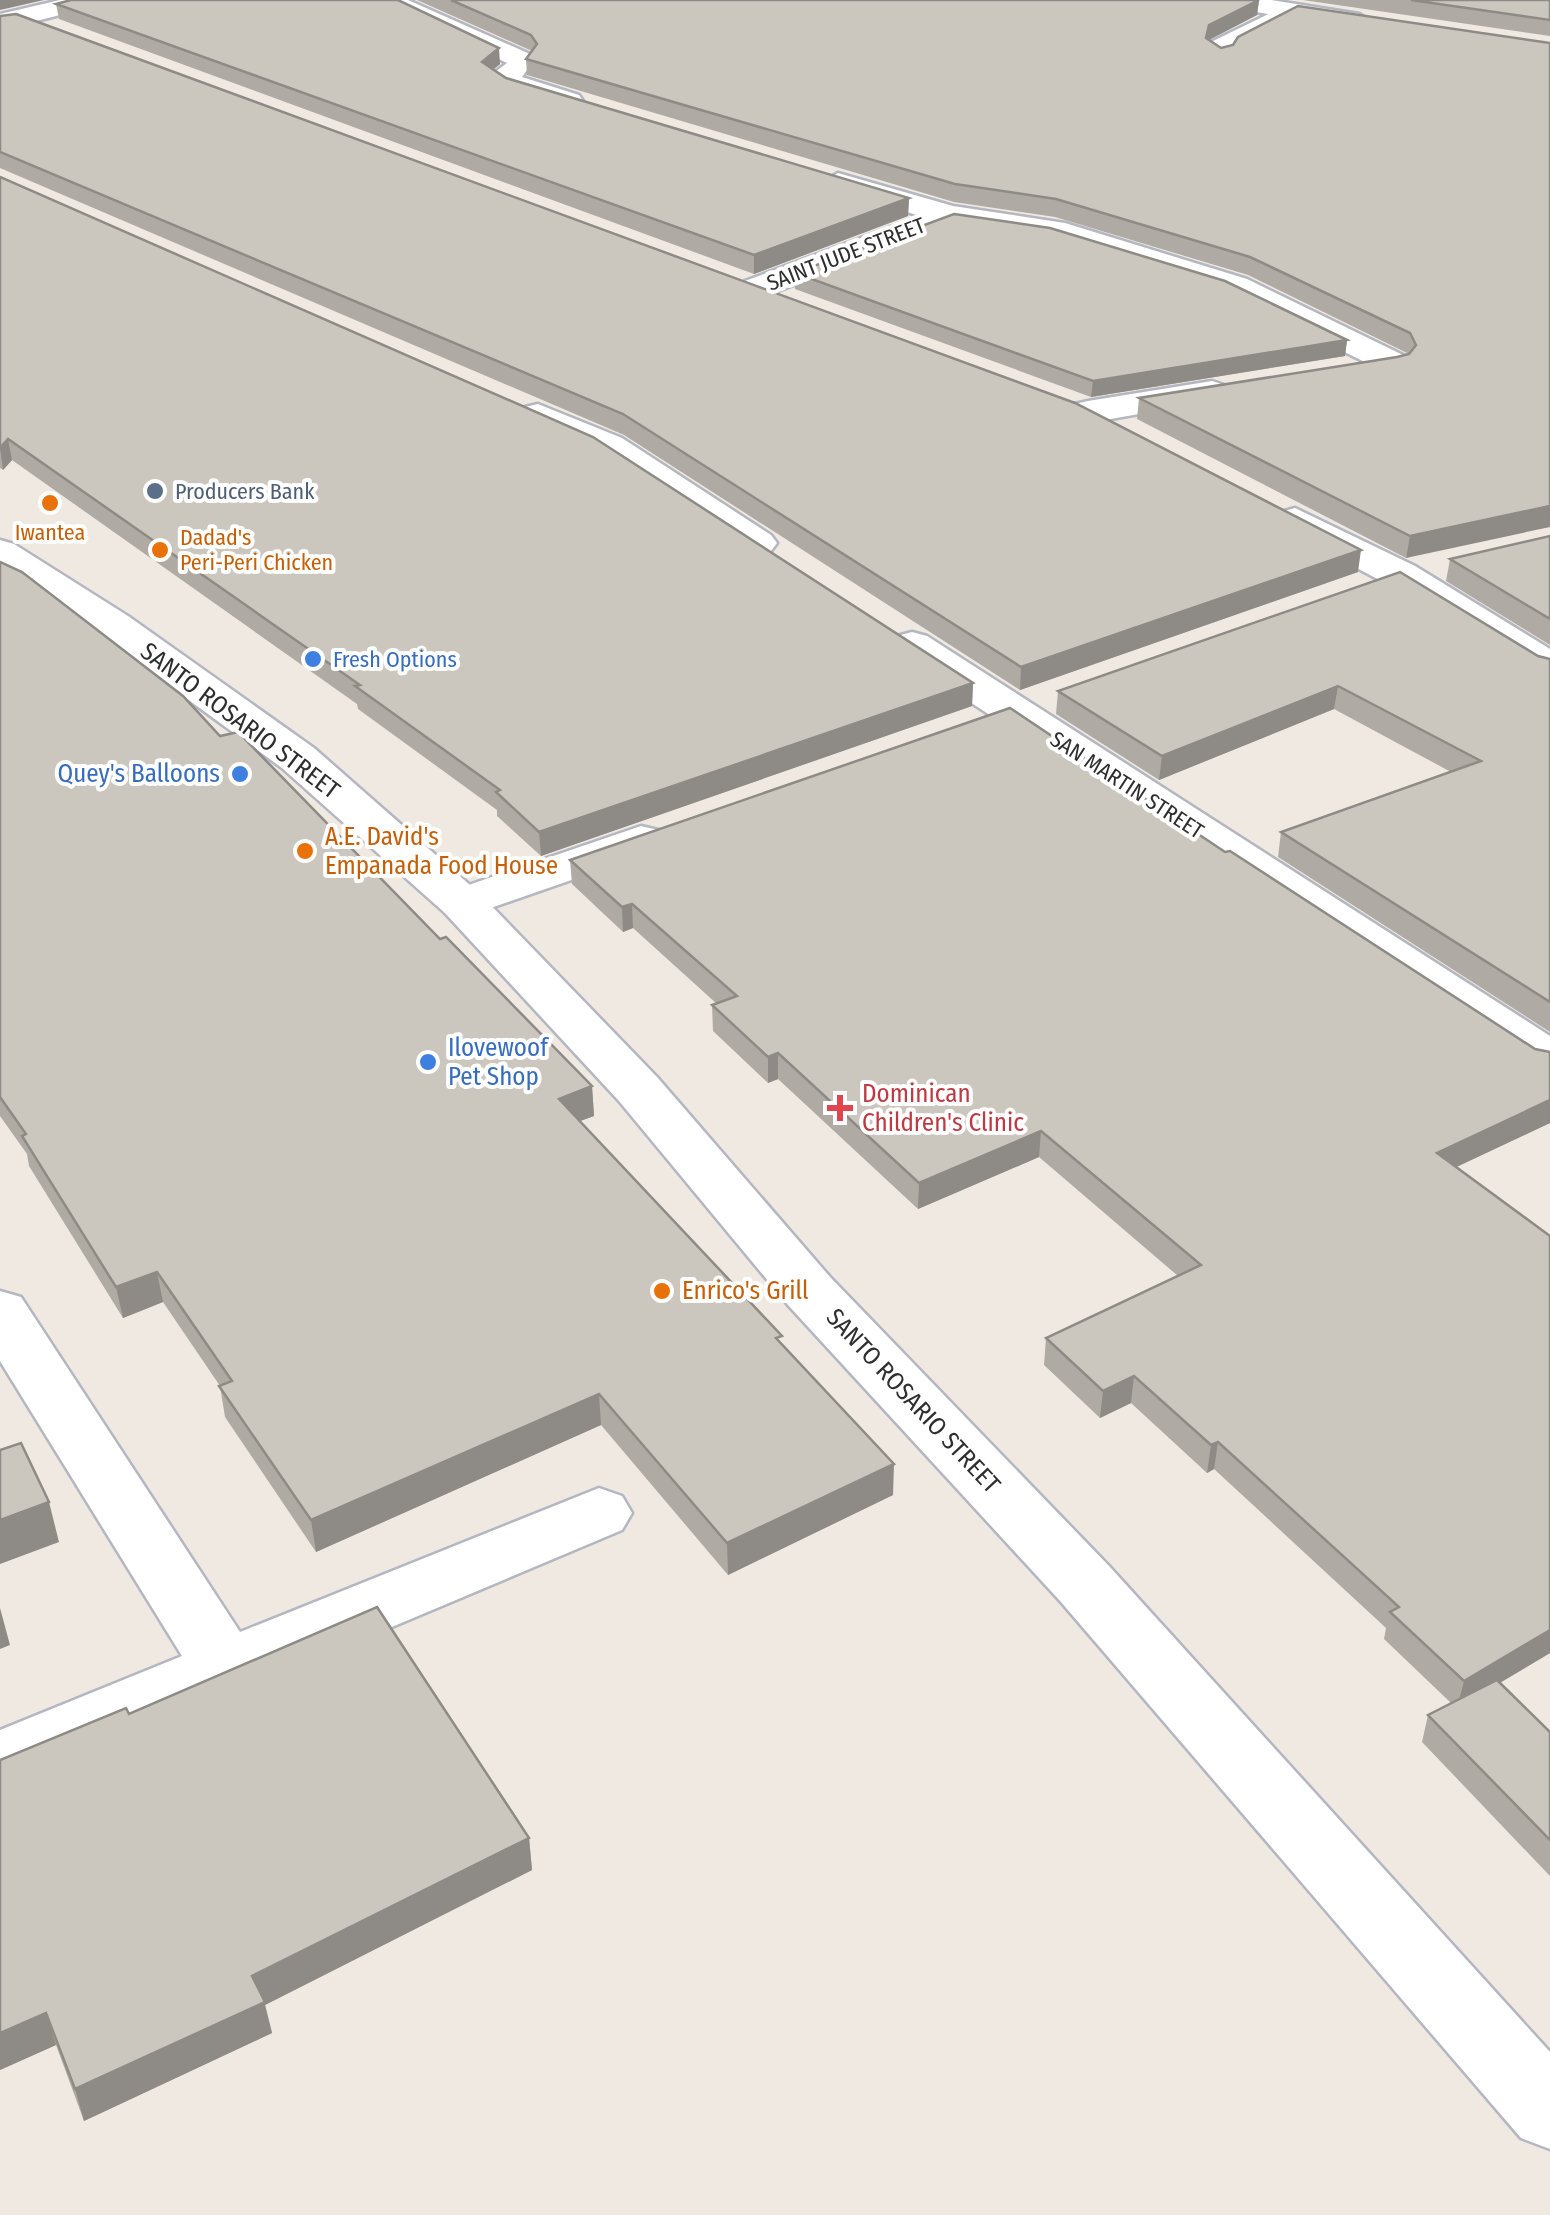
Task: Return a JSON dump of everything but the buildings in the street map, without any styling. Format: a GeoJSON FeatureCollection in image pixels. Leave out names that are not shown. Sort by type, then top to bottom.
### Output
{"type":"FeatureCollection","features":[{"type":"Feature","properties":{"kind":"street"},"geometry":{"type":"LineString","coordinates":[[10,19],[91,0]]}},
{"type":"Feature","properties":{"kind":"street"},"geometry":{"type":"LineString","coordinates":[[388,0],[521,60],[517,69],[500,78],[592,108]]}},
{"type":"Feature","properties":{"kind":"street"},"geometry":{"type":"LineString","coordinates":[[1227,0],[1378,25]]}},
{"type":"Feature","properties":{"kind":"street"},"geometry":{"type":"LineString","coordinates":[[1221,54],[1220,47],[1288,12]]}},
{"type":"Feature","properties":{"kind":"street"},"geometry":{"type":"LineString","coordinates":[[10,19],[74,38]]}},
{"type":"Feature","properties":{"kind":"street","name":"SAINT JUDE STREET"},"geometry":{"type":"LineString","coordinates":[[818,176],[950,215]]}},
{"type":"Feature","properties":{"kind":"street"},"geometry":{"type":"LineString","coordinates":[[950,215],[1054,230],[1236,286],[1392,363],[1336,372]]}},
{"type":"Feature","properties":{"kind":"street","name":"SAINT JUDE STREET"},"geometry":{"type":"LineString","coordinates":[[756,288],[950,215]]}},
{"type":"Feature","properties":{"kind":"street"},"geometry":{"type":"LineString","coordinates":[[719,274],[811,309]]}},
{"type":"Feature","properties":{"kind":"street"},"geometry":{"type":"LineString","coordinates":[[1088,412],[1240,388]]}},
{"type":"Feature","properties":{"kind":"street"},"geometry":{"type":"LineString","coordinates":[[1051,398],[1088,412],[1140,440]]}},
{"type":"Feature","properties":{"kind":"street"},"geometry":{"type":"LineString","coordinates":[[504,399],[609,446],[792,567]]}},
{"type":"Feature","properties":{"kind":"street"},"geometry":{"type":"LineString","coordinates":[[1262,503],[1400,575],[1550,667]]}},
{"type":"Feature","properties":{"kind":"street","name":"SANTO ROSARIO STREET"},"geometry":{"type":"LineString","coordinates":[[0,552],[112,625],[298,758],[462,903],[638,1090],[809,1290],[1085,1584],[1550,2110]]}},
{"type":"Feature","properties":{"kind":"street"},"geometry":{"type":"LineString","coordinates":[[1345,594],[1400,575],[1456,562]]}},
{"type":"Feature","properties":{"kind":"street","name":"SAN MARTIN STREET"},"geometry":{"type":"LineString","coordinates":[[876,622],[1550,1060]]}},
{"type":"Feature","properties":{"kind":"street"},"geometry":{"type":"LineString","coordinates":[[955,729],[1066,690]]}},
{"type":"Feature","properties":{"kind":"street"},"geometry":{"type":"LineString","coordinates":[[462,903],[681,826]]}},
{"type":"Feature","properties":{"kind":"street"},"geometry":{"type":"LineString","coordinates":[[0,1312],[224,1665]]}},
{"type":"Feature","properties":{"kind":"street"},"geometry":{"type":"LineString","coordinates":[[0,1762],[224,1665],[598,1513]]}},
{"type":"Feature","properties":{"kind":"place","name":"Producers Bank"},"geometry":{"type":"Point","coordinates":[155,491]}},
{"type":"Feature","properties":{"kind":"place","name":"Iwantea"},"geometry":{"type":"Point","coordinates":[50,503]}},
{"type":"Feature","properties":{"kind":"place","name":"Dadad's Peri-Peri Chicken"},"geometry":{"type":"Point","coordinates":[160,550]}},
{"type":"Feature","properties":{"kind":"place","name":"Fresh Options"},"geometry":{"type":"Point","coordinates":[313,659]}},
{"type":"Feature","properties":{"kind":"place","name":"Quey's Balloons"},"geometry":{"type":"Point","coordinates":[240,774]}},
{"type":"Feature","properties":{"kind":"place","name":"A.E. David's Empanada Food House"},"geometry":{"type":"Point","coordinates":[305,851]}},
{"type":"Feature","properties":{"kind":"place","name":"Ilovewoof Pet Shop"},"geometry":{"type":"Point","coordinates":[428,1062]}},
{"type":"Feature","properties":{"kind":"place","name":"Dominican Children's Clinic"},"geometry":{"type":"Point","coordinates":[840,1108]}},
{"type":"Feature","properties":{"kind":"place","name":"Enrico's Grill"},"geometry":{"type":"Point","coordinates":[662,1291]}}]}
